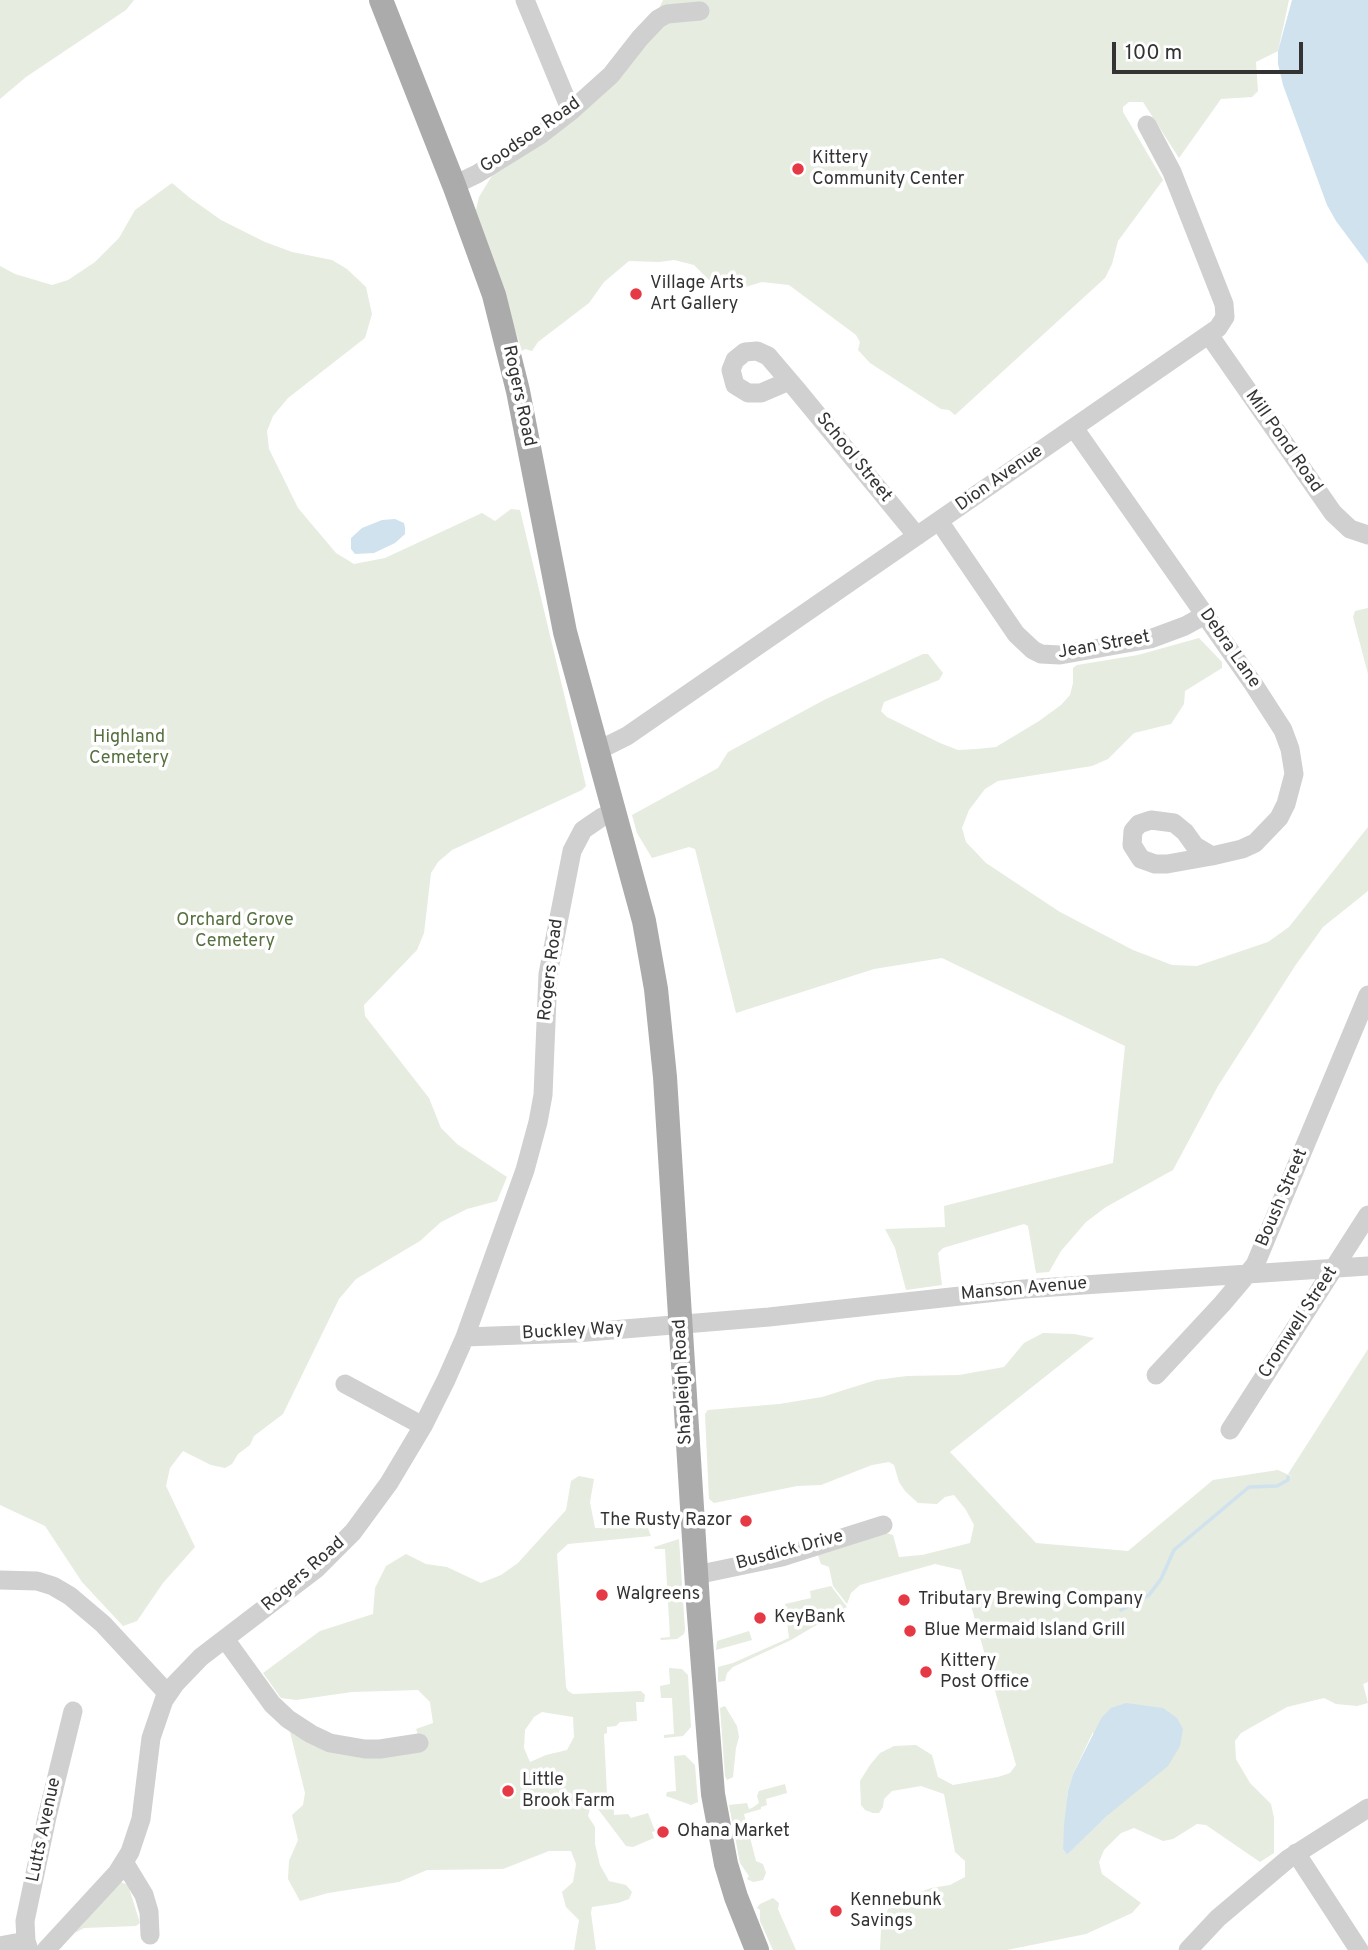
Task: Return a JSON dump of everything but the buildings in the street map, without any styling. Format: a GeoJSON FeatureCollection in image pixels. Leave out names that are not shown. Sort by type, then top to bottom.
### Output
{"type":"FeatureCollection","features":[{"type":"Feature","properties":{"kind":"main road","name":"Rogers Road"},"geometry":{"type":"LineString","coordinates":[[381,0],[480,252],[508,346],[565,632],[615,812]]}},
{"type":"Feature","properties":{"kind":"main road","name":"Shapleigh Road"},"geometry":{"type":"LineString","coordinates":[[615,812],[644,921],[656,989],[665,1077],[696,1575],[715,1811],[736,1898],[757,1950]]}},
{"type":"Feature","properties":{"kind":"street"},"geometry":{"type":"LineString","coordinates":[[525,0],[570,111]]}},
{"type":"Feature","properties":{"kind":"street","name":"Goodsoe Road"},"geometry":{"type":"LineString","coordinates":[[454,185],[540,135],[570,111],[611,75],[658,19],[667,14],[700,11]]}},
{"type":"Feature","properties":{"kind":"street","name":"Dion Avenue"},"geometry":{"type":"LineString","coordinates":[[597,751],[627,736],[1209,335],[1222,323],[1226,312],[1224,304],[1172,172],[1147,125]]}},
{"type":"Feature","properties":{"kind":"street","name":"Mill Pond Road"},"geometry":{"type":"LineString","coordinates":[[1209,335],[1333,513],[1350,529],[1368,535]]}},
{"type":"Feature","properties":{"kind":"street","name":"School Street"},"geometry":{"type":"LineString","coordinates":[[789,381],[917,536]]}},
{"type":"Feature","properties":{"kind":"street","name":"Debra Lane"},"geometry":{"type":"LineString","coordinates":[[1074,428],[1283,730],[1294,774],[1286,804],[1269,831],[1248,847],[1212,856]]}},
{"type":"Feature","properties":{"kind":"street","name":"Jean Street"},"geometry":{"type":"LineString","coordinates":[[939,521],[1017,634],[1041,654],[1060,655],[1150,639],[1205,615]]}},
{"type":"Feature","properties":{"kind":"street","name":"Rogers Road"},"geometry":{"type":"LineString","coordinates":[[46,1950],[124,1862],[141,1819],[151,1738],[168,1694],[201,1657],[291,1590],[334,1553],[369,1511],[423,1426],[465,1337],[525,1170],[538,1122],[543,1095],[548,974],[572,851],[583,830],[615,812]]}},
{"type":"Feature","properties":{"kind":"street","name":"Boush Street"},"geometry":{"type":"LineString","coordinates":[[1156,1375],[1190,1341],[1255,1265],[1368,995]]}},
{"type":"Feature","properties":{"kind":"street","name":"Cromwell Street"},"geometry":{"type":"LineString","coordinates":[[1230,1430],[1368,1215]]}},
{"type":"Feature","properties":{"kind":"street","name":"Manson Avenue"},"geometry":{"type":"LineString","coordinates":[[681,1325],[1024,1289],[1368,1266]]}},
{"type":"Feature","properties":{"kind":"street","name":"Buckley Way"},"geometry":{"type":"LineString","coordinates":[[465,1337],[549,1335],[681,1325]]}},
{"type":"Feature","properties":{"kind":"street"},"geometry":{"type":"LineString","coordinates":[[345,1384],[423,1426]]}},
{"type":"Feature","properties":{"kind":"street","name":"Busdick Drive"},"geometry":{"type":"LineString","coordinates":[[696,1575],[782,1557],[883,1525]]}},
{"type":"Feature","properties":{"kind":"street"},"geometry":{"type":"LineString","coordinates":[[0,1580],[37,1581],[70,1596],[103,1624],[168,1694]]}},
{"type":"Feature","properties":{"kind":"street"},"geometry":{"type":"LineString","coordinates":[[225,1639],[272,1704],[288,1719],[311,1734],[330,1743],[365,1749],[419,1743]]}},
{"type":"Feature","properties":{"kind":"street","name":"Lutts Avenue"},"geometry":{"type":"LineString","coordinates":[[27,1945],[25,1922],[47,1814],[73,1711]]}},
{"type":"Feature","properties":{"kind":"street"},"geometry":{"type":"LineString","coordinates":[[1188,1950],[1218,1918],[1296,1853],[1368,1808]]}},
{"type":"Feature","properties":{"kind":"street"},"geometry":{"type":"LineString","coordinates":[[1296,1853],[1359,1950]]}},
{"type":"Feature","properties":{"kind":"street"},"geometry":{"type":"LineString","coordinates":[[124,1862],[144,1895],[149,1912],[150,1935]]}},
{"type":"Feature","properties":{"kind":"street"},"geometry":{"type":"LineString","coordinates":[[1,1946],[27,1945]]}},
{"type":"Feature","properties":{"kind":"green space"},"geometry":{"type":"Polygon","coordinates":[[[0,0],[134,0],[126,10],[26,77],[0,99],[0,0]]]}},
{"type":"Feature","properties":{"kind":"green space"},"geometry":{"type":"Polygon","coordinates":[[[663,0],[1289,0],[1278,51],[1256,62],[1258,91],[1252,97],[1221,99],[1179,158],[1143,102],[1129,102],[1123,107],[1123,112],[1163,180],[1118,241],[1105,278],[955,415],[949,410],[941,409],[870,363],[858,350],[860,342],[856,335],[789,285],[762,282],[742,288],[724,287],[709,280],[694,265],[674,260],[629,261],[604,282],[589,303],[538,342],[532,351],[522,351],[476,210],[479,197],[493,174],[642,44],[663,0]]]}},
{"type":"Feature","properties":{"kind":"green space"},"geometry":{"type":"Polygon","coordinates":[[[172,183],[221,220],[292,252],[332,260],[347,269],[366,287],[372,314],[365,338],[288,398],[273,416],[267,431],[269,449],[298,508],[336,553],[354,564],[385,558],[482,513],[495,521],[511,509],[520,510],[586,786],[452,850],[438,862],[431,873],[424,933],[417,950],[364,1005],[365,1016],[429,1098],[441,1128],[457,1144],[507,1177],[497,1201],[467,1209],[441,1222],[420,1241],[356,1279],[339,1299],[283,1414],[254,1436],[250,1445],[238,1454],[232,1464],[225,1468],[211,1465],[183,1451],[170,1468],[166,1486],[195,1547],[163,1583],[137,1621],[123,1626],[82,1582],[45,1526],[0,1505],[0,266],[15,274],[52,285],[68,280],[95,262],[119,238],[135,210],[172,183]]]}},
{"type":"Feature","properties":{"kind":"green space"},"geometry":{"type":"Polygon","coordinates":[[[1368,608],[1368,674],[1353,617],[1355,611],[1368,608]]]}},
{"type":"Feature","properties":{"kind":"green space"},"geometry":{"type":"Polygon","coordinates":[[[1199,638],[1222,662],[1222,668],[1185,691],[1184,704],[1171,724],[1134,733],[1108,759],[1092,766],[998,781],[985,789],[969,810],[962,828],[966,842],[986,863],[1060,912],[1133,950],[1172,965],[1197,966],[1268,942],[1289,927],[1368,827],[1368,891],[1323,927],[1295,966],[1218,1086],[1173,1170],[1106,1207],[1086,1222],[1061,1251],[1049,1272],[1036,1273],[1028,1226],[1024,1224],[943,1248],[938,1253],[942,1285],[906,1290],[895,1248],[885,1229],[945,1227],[944,1206],[1113,1163],[1125,1046],[942,958],[874,969],[736,1013],[695,849],[689,847],[652,858],[637,833],[632,815],[718,768],[728,752],[824,700],[923,654],[928,654],[943,673],[939,680],[884,702],[881,711],[887,717],[940,743],[958,750],[977,749],[996,747],[1061,705],[1070,695],[1073,668],[1077,665],[1138,655],[1199,638]]]}},
{"type":"Feature","properties":{"kind":"green space"},"geometry":{"type":"Polygon","coordinates":[[[1043,1333],[1094,1338],[950,1452],[1036,1543],[1128,1551],[1213,1480],[1278,1470],[1293,1477],[1288,1474],[1368,1349],[1368,1682],[1363,1684],[1368,1703],[1357,1706],[1336,1704],[1324,1698],[1287,1707],[1241,1733],[1235,1741],[1236,1759],[1250,1783],[1271,1804],[1274,1818],[1274,1853],[1260,1862],[1206,1825],[1197,1824],[1173,1839],[1163,1841],[1134,1828],[1121,1833],[1104,1850],[1099,1862],[1102,1874],[1141,1903],[1132,1913],[1086,1934],[1007,1950],[880,1950],[881,1930],[888,1909],[904,1898],[931,1888],[950,1885],[965,1877],[965,1861],[955,1852],[944,1794],[921,1786],[892,1791],[884,1799],[879,1813],[865,1810],[861,1805],[860,1781],[870,1765],[880,1753],[894,1746],[916,1745],[932,1755],[938,1777],[953,1785],[998,1777],[1010,1773],[1016,1765],[961,1570],[935,1564],[860,1585],[851,1593],[847,1604],[833,1586],[829,1567],[821,1564],[818,1555],[886,1533],[893,1535],[899,1557],[922,1555],[970,1543],[974,1525],[954,1495],[945,1497],[937,1504],[918,1503],[905,1491],[894,1465],[889,1462],[872,1465],[821,1485],[797,1486],[714,1503],[709,1499],[705,1414],[708,1410],[822,1397],[876,1380],[907,1376],[959,1375],[1004,1367],[1024,1343],[1043,1333]],[[1093,1732],[1068,1791],[1063,1849],[1067,1855],[1108,1815],[1093,1732]]]}},
{"type":"Feature","properties":{"kind":"green space"},"geometry":{"type":"Polygon","coordinates":[[[579,1476],[594,1479],[590,1502],[595,1528],[648,1528],[651,1536],[568,1544],[557,1554],[568,1691],[573,1694],[641,1691],[645,1695],[644,1702],[636,1702],[637,1721],[620,1722],[616,1726],[607,1727],[607,1733],[604,1734],[607,1794],[613,1794],[614,1815],[628,1814],[631,1818],[648,1813],[655,1831],[652,1832],[654,1838],[633,1847],[626,1846],[598,1809],[591,1805],[588,1816],[595,1827],[595,1844],[600,1865],[609,1881],[626,1885],[632,1892],[629,1899],[592,1907],[596,1950],[574,1950],[579,1920],[566,1907],[562,1892],[573,1882],[576,1864],[571,1851],[549,1851],[503,1869],[427,1870],[399,1882],[328,1893],[300,1901],[288,1879],[289,1861],[298,1840],[292,1815],[303,1805],[305,1793],[289,1728],[303,1739],[422,1746],[416,1729],[433,1723],[430,1702],[418,1690],[352,1692],[296,1700],[281,1698],[263,1673],[320,1631],[373,1614],[375,1588],[386,1566],[406,1554],[426,1564],[447,1567],[481,1583],[501,1575],[518,1563],[566,1510],[571,1481],[579,1476]],[[542,1712],[534,1717],[525,1730],[524,1748],[530,1762],[567,1750],[574,1737],[573,1717],[542,1712]]]}},
{"type":"Feature","properties":{"kind":"green space"},"geometry":{"type":"Polygon","coordinates":[[[679,1539],[685,1630],[677,1639],[661,1640],[660,1638],[670,1637],[665,1549],[654,1547],[679,1539]]]}},
{"type":"Feature","properties":{"kind":"green space"},"geometry":{"type":"Polygon","coordinates":[[[831,1586],[847,1607],[791,1640],[733,1667],[727,1673],[725,1681],[718,1682],[718,1667],[789,1638],[785,1604],[811,1598],[810,1591],[831,1586]]]}},
{"type":"Feature","properties":{"kind":"green space"},"geometry":{"type":"Polygon","coordinates":[[[749,1631],[752,1640],[716,1650],[717,1641],[749,1631]]]}},
{"type":"Feature","properties":{"kind":"green space"},"geometry":{"type":"Polygon","coordinates":[[[669,1668],[682,1669],[688,1675],[691,1727],[683,1736],[664,1738],[664,1735],[674,1734],[672,1698],[661,1698],[660,1686],[670,1684],[669,1668]]]}},
{"type":"Feature","properties":{"kind":"green space"},"geometry":{"type":"Polygon","coordinates":[[[725,1706],[737,1726],[739,1737],[733,1777],[727,1780],[720,1708],[725,1706]]]}},
{"type":"Feature","properties":{"kind":"green space"},"geometry":{"type":"Polygon","coordinates":[[[685,1755],[695,1765],[698,1802],[691,1805],[666,1796],[667,1792],[676,1791],[674,1756],[685,1755]]]}},
{"type":"Feature","properties":{"kind":"green space"},"geometry":{"type":"Polygon","coordinates":[[[785,1784],[787,1793],[766,1799],[767,1805],[744,1814],[756,1861],[763,1864],[766,1873],[763,1880],[753,1882],[747,1879],[749,1876],[740,1863],[729,1805],[747,1803],[749,1809],[752,1808],[759,1803],[759,1791],[785,1784]]]}},
{"type":"Feature","properties":{"kind":"green space"},"geometry":{"type":"Polygon","coordinates":[[[120,1882],[129,1888],[140,1923],[136,1926],[84,1928],[75,1933],[120,1882]]]}},
{"type":"Feature","properties":{"kind":"green space"},"geometry":{"type":"Polygon","coordinates":[[[773,1898],[779,1903],[778,1909],[796,1950],[773,1950],[760,1921],[760,1910],[757,1908],[773,1898]]]}},
{"type":"Feature","properties":{"kind":"water"},"geometry":{"type":"Polygon","coordinates":[[[1292,0],[1368,0],[1368,264],[1327,205],[1283,85],[1278,51],[1292,0]]]}},
{"type":"Feature","properties":{"kind":"water"},"geometry":{"type":"Polygon","coordinates":[[[395,519],[404,523],[405,534],[395,543],[374,553],[355,554],[351,549],[351,538],[362,528],[382,520],[395,519]]]}},
{"type":"Feature","properties":{"kind":"water"},"geometry":{"type":"Polygon","coordinates":[[[1126,1703],[1163,1708],[1177,1718],[1183,1729],[1180,1746],[1168,1766],[1108,1815],[1067,1855],[1063,1849],[1064,1825],[1073,1774],[1102,1717],[1111,1708],[1126,1703]]]}},
{"type":"Feature","properties":{"kind":"waterway"},"geometry":{"type":"LineString","coordinates":[[1121,1610],[1149,1595],[1161,1579],[1174,1550],[1249,1487],[1277,1486],[1288,1480],[1288,1477]]}},
{"type":"Feature","properties":{"kind":"place","name":"Kittery Community Center"},"geometry":{"type":"Point","coordinates":[798,169]}},
{"type":"Feature","properties":{"kind":"place","name":"Village Arts Art Gallery"},"geometry":{"type":"Point","coordinates":[636,294]}},
{"type":"Feature","properties":{"kind":"place","name":"The Rusty Razor"},"geometry":{"type":"Point","coordinates":[746,1521]}},
{"type":"Feature","properties":{"kind":"place","name":"Walgreens"},"geometry":{"type":"Point","coordinates":[602,1595]}},
{"type":"Feature","properties":{"kind":"place","name":"Tributary Brewing Company"},"geometry":{"type":"Point","coordinates":[904,1600]}},
{"type":"Feature","properties":{"kind":"place","name":"KeyBank"},"geometry":{"type":"Point","coordinates":[760,1618]}},
{"type":"Feature","properties":{"kind":"place","name":"Blue Mermaid Island Grill"},"geometry":{"type":"Point","coordinates":[910,1631]}},
{"type":"Feature","properties":{"kind":"place","name":"Kittery Post Office"},"geometry":{"type":"Point","coordinates":[926,1672]}},
{"type":"Feature","properties":{"kind":"place","name":"Little Brook Farm"},"geometry":{"type":"Point","coordinates":[508,1791]}},
{"type":"Feature","properties":{"kind":"place","name":"Ohana Market"},"geometry":{"type":"Point","coordinates":[663,1832]}},
{"type":"Feature","properties":{"kind":"place","name":"Kennebunk Savings"},"geometry":{"type":"Point","coordinates":[836,1911]}},
{"type":"Feature","properties":{"kind":"park label","name":"Highland Cemetery"},"geometry":{"type":"Point","coordinates":[129,748]}},
{"type":"Feature","properties":{"kind":"park label","name":"Orchard Grove Cemetery"},"geometry":{"type":"Point","coordinates":[235,932]}}]}
